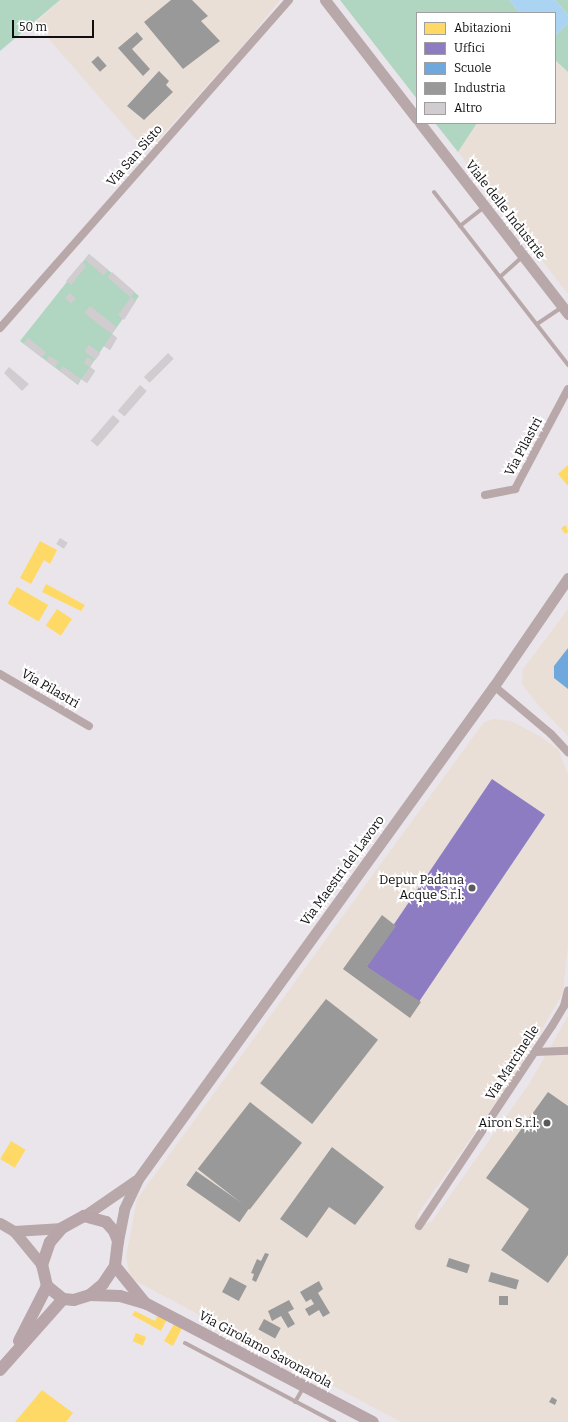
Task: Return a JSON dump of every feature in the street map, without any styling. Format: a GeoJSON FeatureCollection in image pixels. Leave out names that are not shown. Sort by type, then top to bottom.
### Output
{"type":"FeatureCollection","features":[{"type":"Feature","properties":{"kind":"main road"},"geometry":{"type":"LineString","coordinates":[[9,1360],[46,1286],[42,1265],[50,1242],[62,1228],[84,1216],[106,1222],[118,1240],[115,1266],[103,1284],[90,1295]]}},
{"type":"Feature","properties":{"kind":"main road"},"geometry":{"type":"LineString","coordinates":[[115,1266],[145,1303]]}},
{"type":"Feature","properties":{"kind":"main road"},"geometry":{"type":"LineString","coordinates":[[46,1286],[63,1299],[74,1300],[90,1295],[120,1296],[145,1303]]}},
{"type":"Feature","properties":{"kind":"main road"},"geometry":{"type":"LineString","coordinates":[[0,1370],[63,1299]]}},
{"type":"Feature","properties":{"kind":"main road","name":"Via Girolamo Savonarola"},"geometry":{"type":"LineString","coordinates":[[145,1303],[373,1422]]}},
{"type":"Feature","properties":{"kind":"street","name":"Via San Sisto"},"geometry":{"type":"LineString","coordinates":[[0,328],[289,0]]}},
{"type":"Feature","properties":{"kind":"street"},"geometry":{"type":"LineString","coordinates":[[325,0],[416,118]]}},
{"type":"Feature","properties":{"kind":"street","name":"Viale delle Industrie"},"geometry":{"type":"LineString","coordinates":[[421,124],[565,311]]}},
{"type":"Feature","properties":{"kind":"street","name":"Via Pilastri"},"geometry":{"type":"LineString","coordinates":[[485,495],[515,489],[568,389]]}},
{"type":"Feature","properties":{"kind":"street","name":"Via Maestri del Lavoro"},"geometry":{"type":"LineString","coordinates":[[138,1179],[494,686],[568,578]]}},
{"type":"Feature","properties":{"kind":"street","name":"Via Pilastri"},"geometry":{"type":"LineString","coordinates":[[0,674],[89,726]]}},
{"type":"Feature","properties":{"kind":"street"},"geometry":{"type":"LineString","coordinates":[[494,686],[552,734],[568,752]]}},
{"type":"Feature","properties":{"kind":"street","name":"Via Marcinelle"},"geometry":{"type":"LineString","coordinates":[[419,1226],[535,1052],[564,1006],[568,990]]}},
{"type":"Feature","properties":{"kind":"street"},"geometry":{"type":"LineString","coordinates":[[535,1052],[568,1051]]}},
{"type":"Feature","properties":{"kind":"street"},"geometry":{"type":"LineString","coordinates":[[84,1216],[138,1179]]}},
{"type":"Feature","properties":{"kind":"street"},"geometry":{"type":"LineString","coordinates":[[118,1240],[124,1209],[138,1179]]}},
{"type":"Feature","properties":{"kind":"street"},"geometry":{"type":"LineString","coordinates":[[0,1223],[14,1230],[42,1265]]}},
{"type":"Feature","properties":{"kind":"street"},"geometry":{"type":"LineString","coordinates":[[14,1230],[62,1228]]}},
{"type":"Feature","properties":{"kind":"lane"},"geometry":{"type":"LineString","coordinates":[[434,192],[501,276],[568,365]]}},
{"type":"Feature","properties":{"kind":"lane"},"geometry":{"type":"LineString","coordinates":[[460,226],[484,206]]}},
{"type":"Feature","properties":{"kind":"lane"},"geometry":{"type":"LineString","coordinates":[[501,276],[523,256]]}},
{"type":"Feature","properties":{"kind":"lane"},"geometry":{"type":"LineString","coordinates":[[537,324],[565,311]]}},
{"type":"Feature","properties":{"kind":"lane"},"geometry":{"type":"LineString","coordinates":[[184,1343],[334,1422]]}},
{"type":"Feature","properties":{"kind":"lane"},"geometry":{"type":"LineString","coordinates":[[295,1402],[304,1386]]}},
{"type":"Feature","properties":{"kind":"shaded area"},"geometry":{"type":"Polygon","coordinates":[[[60,0],[280,0],[247,41],[147,152],[35,23],[60,0]]]}},
{"type":"Feature","properties":{"kind":"shaded area"},"geometry":{"type":"Polygon","coordinates":[[[556,61],[568,72],[568,294],[458,152],[476,124],[556,124],[556,61]]]}},
{"type":"Feature","properties":{"kind":"shaded area"},"geometry":{"type":"Polygon","coordinates":[[[568,609],[568,736],[539,706],[522,684],[523,669],[568,609]]]}},
{"type":"Feature","properties":{"kind":"shaded area"},"geometry":{"type":"Polygon","coordinates":[[[494,719],[511,721],[538,735],[558,749],[568,775],[568,945],[563,993],[515,1075],[417,1215],[419,1221],[425,1224],[432,1221],[529,1084],[568,1016],[568,1422],[401,1422],[130,1278],[126,1256],[137,1199],[484,722],[494,719]]]}},
{"type":"Feature","properties":{"kind":"green space"},"geometry":{"type":"Polygon","coordinates":[[[0,0],[60,0],[0,51],[0,0]]]}},
{"type":"Feature","properties":{"kind":"green space"},"geometry":{"type":"Polygon","coordinates":[[[340,0],[509,0],[519,12],[416,12],[416,98],[340,0]]]}},
{"type":"Feature","properties":{"kind":"green space"},"geometry":{"type":"Polygon","coordinates":[[[555,0],[568,0],[568,15],[555,0]]]}},
{"type":"Feature","properties":{"kind":"green space"},"geometry":{"type":"Polygon","coordinates":[[[568,23],[568,72],[556,61],[556,35],[568,23]]]}},
{"type":"Feature","properties":{"kind":"green space"},"geometry":{"type":"Polygon","coordinates":[[[436,124],[476,124],[458,152],[436,124]]]}},
{"type":"Feature","properties":{"kind":"green space"},"geometry":{"type":"Polygon","coordinates":[[[89,254],[139,296],[112,334],[117,338],[110,350],[104,346],[90,367],[95,371],[87,383],[81,379],[78,385],[20,341],[89,254]]]}},
{"type":"Feature","properties":{"kind":"water"},"geometry":{"type":"Polygon","coordinates":[[[509,0],[555,0],[568,15],[568,23],[556,35],[556,12],[519,12],[509,0]]]}},
{"type":"Feature","properties":{"kind":"building: Abitazioni"},"geometry":{"type":"Polygon","coordinates":[[[568,465],[568,486],[558,474],[568,465]]]}},
{"type":"Feature","properties":{"kind":"building: Abitazioni"},"geometry":{"type":"Polygon","coordinates":[[[566,525],[568,532],[565,534],[561,528],[566,525]]]}},
{"type":"Feature","properties":{"kind":"building: Abitazioni"},"geometry":{"type":"Polygon","coordinates":[[[40,541],[57,550],[50,564],[44,560],[31,584],[20,578],[40,541]]]}},
{"type":"Feature","properties":{"kind":"building: Abitazioni"},"geometry":{"type":"Polygon","coordinates":[[[46,584],[85,605],[81,611],[42,592],[46,584]]]}},
{"type":"Feature","properties":{"kind":"building: Abitazioni"},"geometry":{"type":"Polygon","coordinates":[[[17,587],[48,605],[39,621],[8,603],[17,587]]]}},
{"type":"Feature","properties":{"kind":"building: Abitazioni"},"geometry":{"type":"Polygon","coordinates":[[[57,609],[72,619],[61,636],[46,626],[57,609]]]}},
{"type":"Feature","properties":{"kind":"building: Abitazioni"},"geometry":{"type":"Polygon","coordinates":[[[11,1141],[26,1150],[15,1168],[0,1159],[11,1141]]]}},
{"type":"Feature","properties":{"kind":"building: Abitazioni"},"geometry":{"type":"Polygon","coordinates":[[[135,1311],[155,1321],[158,1315],[167,1319],[161,1331],[132,1315],[135,1311]]]}},
{"type":"Feature","properties":{"kind":"building: Abitazioni"},"geometry":{"type":"Polygon","coordinates":[[[174,1324],[182,1328],[173,1346],[164,1341],[174,1324]]]}},
{"type":"Feature","properties":{"kind":"building: Abitazioni"},"geometry":{"type":"Polygon","coordinates":[[[136,1333],[146,1337],[143,1345],[133,1341],[136,1333]]]}},
{"type":"Feature","properties":{"kind":"building: Abitazioni"},"geometry":{"type":"Polygon","coordinates":[[[42,1390],[73,1413],[66,1422],[15,1422],[42,1390]]]}},
{"type":"Feature","properties":{"kind":"building: Uffici"},"geometry":{"type":"Polygon","coordinates":[[[492,779],[545,815],[419,1002],[366,966],[492,779]]]}},
{"type":"Feature","properties":{"kind":"building: Scuole"},"geometry":{"type":"Polygon","coordinates":[[[568,648],[568,689],[554,678],[554,666],[568,648]]]}},
{"type":"Feature","properties":{"kind":"building: Industria"},"geometry":{"type":"Polygon","coordinates":[[[171,0],[192,0],[208,16],[201,21],[220,41],[183,69],[144,22],[171,0]]]}},
{"type":"Feature","properties":{"kind":"building: Industria"},"geometry":{"type":"Polygon","coordinates":[[[137,32],[143,39],[132,49],[150,69],[143,76],[118,48],[137,32]]]}},
{"type":"Feature","properties":{"kind":"building: Industria"},"geometry":{"type":"Polygon","coordinates":[[[98,56],[107,66],[100,72],[91,62],[98,56]]]}},
{"type":"Feature","properties":{"kind":"building: Industria"},"geometry":{"type":"Polygon","coordinates":[[[159,71],[169,81],[166,85],[173,92],[144,120],[127,106],[159,71]]]}},
{"type":"Feature","properties":{"kind":"building: Industria"},"geometry":{"type":"Polygon","coordinates":[[[382,915],[396,926],[367,967],[421,1002],[410,1018],[343,969],[382,915]]]}},
{"type":"Feature","properties":{"kind":"building: Industria"},"geometry":{"type":"Polygon","coordinates":[[[326,999],[378,1040],[312,1124],[260,1083],[326,999]]]}},
{"type":"Feature","properties":{"kind":"building: Industria"},"geometry":{"type":"Polygon","coordinates":[[[548,1092],[568,1106],[568,1255],[548,1283],[501,1250],[529,1209],[486,1178],[548,1092]]]}},
{"type":"Feature","properties":{"kind":"building: Industria"},"geometry":{"type":"Polygon","coordinates":[[[250,1102],[302,1143],[250,1210],[198,1169],[250,1102]]]}},
{"type":"Feature","properties":{"kind":"building: Industria"},"geometry":{"type":"Polygon","coordinates":[[[332,1147],[384,1187],[355,1225],[329,1207],[307,1238],[280,1219],[332,1147]]]}},
{"type":"Feature","properties":{"kind":"building: Industria"},"geometry":{"type":"Polygon","coordinates":[[[196,1171],[249,1208],[239,1222],[186,1185],[196,1171]]]}},
{"type":"Feature","properties":{"kind":"building: Industria"},"geometry":{"type":"Polygon","coordinates":[[[265,1253],[269,1254],[256,1282],[252,1280],[254,1274],[251,1273],[257,1259],[261,1261],[265,1253]]]}},
{"type":"Feature","properties":{"kind":"building: Industria"},"geometry":{"type":"Polygon","coordinates":[[[449,1258],[470,1265],[467,1273],[446,1267],[449,1258]]]}},
{"type":"Feature","properties":{"kind":"building: Industria"},"geometry":{"type":"Polygon","coordinates":[[[491,1272],[519,1280],[516,1290],[488,1282],[491,1272]]]}},
{"type":"Feature","properties":{"kind":"building: Industria"},"geometry":{"type":"Polygon","coordinates":[[[230,1277],[247,1286],[239,1301],[222,1292],[230,1277]]]}},
{"type":"Feature","properties":{"kind":"building: Industria"},"geometry":{"type":"Polygon","coordinates":[[[319,1281],[323,1289],[318,1293],[330,1313],[323,1317],[319,1310],[309,1316],[305,1309],[314,1304],[311,1299],[306,1302],[300,1292],[319,1281]]]}},
{"type":"Feature","properties":{"kind":"building: Industria"},"geometry":{"type":"Polygon","coordinates":[[[499,1296],[508,1296],[508,1305],[499,1305],[499,1296]]]}},
{"type":"Feature","properties":{"kind":"building: Industria"},"geometry":{"type":"Polygon","coordinates":[[[289,1300],[294,1309],[288,1312],[295,1324],[288,1328],[281,1316],[272,1321],[268,1311],[289,1300]]]}},
{"type":"Feature","properties":{"kind":"building: Industria"},"geometry":{"type":"Polygon","coordinates":[[[264,1319],[281,1328],[275,1339],[258,1330],[264,1319]]]}},
{"type":"Feature","properties":{"kind":"building: Industria"},"geometry":{"type":"Polygon","coordinates":[[[552,1397],[557,1400],[555,1405],[549,1402],[552,1397]]]}},
{"type":"Feature","properties":{"kind":"building: Altro"},"geometry":{"type":"Polygon","coordinates":[[[89,254],[108,270],[104,275],[85,259],[89,254]]]}},
{"type":"Feature","properties":{"kind":"building: Altro"},"geometry":{"type":"Polygon","coordinates":[[[82,262],[86,266],[71,285],[66,281],[82,262]]]}},
{"type":"Feature","properties":{"kind":"building: Altro"},"geometry":{"type":"Polygon","coordinates":[[[112,272],[135,292],[130,297],[107,277],[112,272]]]}},
{"type":"Feature","properties":{"kind":"building: Altro"},"geometry":{"type":"Polygon","coordinates":[[[70,293],[76,299],[71,304],[65,298],[70,293]]]}},
{"type":"Feature","properties":{"kind":"building: Altro"},"geometry":{"type":"Polygon","coordinates":[[[131,297],[136,301],[124,320],[118,315],[131,297]]]}},
{"type":"Feature","properties":{"kind":"building: Altro"},"geometry":{"type":"Polygon","coordinates":[[[90,306],[117,327],[111,334],[84,313],[90,306]]]}},
{"type":"Feature","properties":{"kind":"building: Altro"},"geometry":{"type":"Polygon","coordinates":[[[112,334],[117,338],[110,350],[104,346],[112,334]]]}},
{"type":"Feature","properties":{"kind":"building: Altro"},"geometry":{"type":"Polygon","coordinates":[[[28,338],[46,352],[42,358],[24,344],[28,338]]]}},
{"type":"Feature","properties":{"kind":"building: Altro"},"geometry":{"type":"Polygon","coordinates":[[[89,345],[100,353],[96,360],[84,351],[89,345]]]}},
{"type":"Feature","properties":{"kind":"building: Altro"},"geometry":{"type":"Polygon","coordinates":[[[168,353],[174,359],[150,383],[144,377],[168,353]]]}},
{"type":"Feature","properties":{"kind":"building: Altro"},"geometry":{"type":"Polygon","coordinates":[[[49,356],[59,362],[55,367],[46,361],[49,356]]]}},
{"type":"Feature","properties":{"kind":"building: Altro"},"geometry":{"type":"Polygon","coordinates":[[[87,357],[93,361],[90,367],[84,363],[87,357]]]}},
{"type":"Feature","properties":{"kind":"building: Altro"},"geometry":{"type":"Polygon","coordinates":[[[63,366],[81,379],[77,384],[59,371],[63,366]]]}},
{"type":"Feature","properties":{"kind":"building: Altro"},"geometry":{"type":"Polygon","coordinates":[[[9,367],[29,384],[22,391],[4,373],[9,367]]]}},
{"type":"Feature","properties":{"kind":"building: Altro"},"geometry":{"type":"Polygon","coordinates":[[[90,367],[95,371],[87,383],[81,379],[90,367]]]}},
{"type":"Feature","properties":{"kind":"building: Altro"},"geometry":{"type":"Polygon","coordinates":[[[140,385],[147,391],[124,417],[118,411],[140,385]]]}},
{"type":"Feature","properties":{"kind":"building: Altro"},"geometry":{"type":"Polygon","coordinates":[[[113,415],[120,421],[97,447],[91,441],[113,415]]]}},
{"type":"Feature","properties":{"kind":"building: Altro"},"geometry":{"type":"Polygon","coordinates":[[[60,538],[68,543],[64,549],[56,544],[60,538]]]}},
{"type":"Feature","properties":{"kind":"place","name":"Depur Padana Acque S.r.l."},"geometry":{"type":"Point","coordinates":[472,888]}},
{"type":"Feature","properties":{"kind":"place","name":"Airon S.r.l."},"geometry":{"type":"Point","coordinates":[547,1123]}}]}
